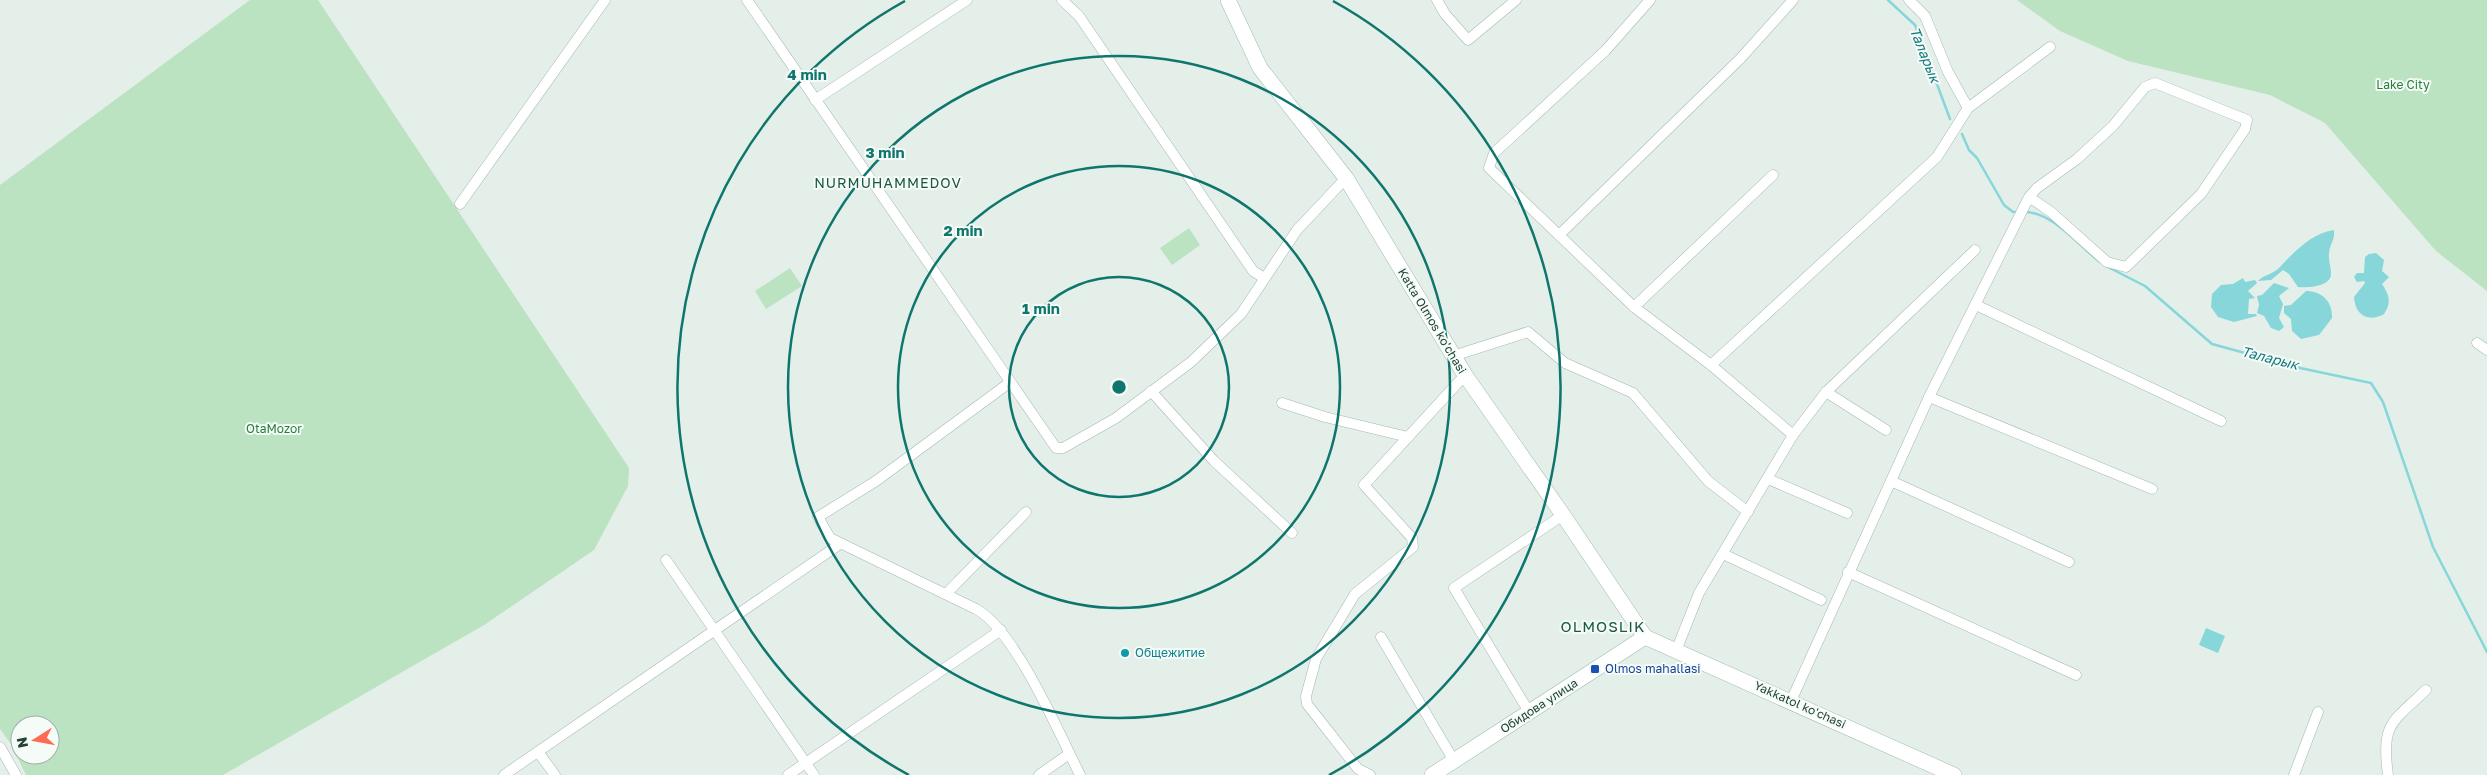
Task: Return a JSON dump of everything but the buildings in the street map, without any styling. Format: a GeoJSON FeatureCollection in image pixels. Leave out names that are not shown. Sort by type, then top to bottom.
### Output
{"type":"FeatureCollection","features":[{"type":"Feature","properties":{"kind":"street"},"geometry":{"type":"LineString","coordinates":[[460,204],[605,0]]}},
{"type":"Feature","properties":{"kind":"street"},"geometry":{"type":"LineString","coordinates":[[747,0],[1053,446],[1063,448],[1116,418],[1191,362],[1241,314],[1297,230],[1346,178]]}},
{"type":"Feature","properties":{"kind":"street"},"geometry":{"type":"LineString","coordinates":[[815,100],[967,0]]}},
{"type":"Feature","properties":{"kind":"street"},"geometry":{"type":"LineString","coordinates":[[1062,0],[1079,16],[1253,271],[1264,278]]}},
{"type":"Feature","properties":{"kind":"street","name":"Katta Olmos ko'chasi"},"geometry":{"type":"LineString","coordinates":[[1228,0],[1260,68],[1346,178],[1465,375],[1645,637]]}},
{"type":"Feature","properties":{"kind":"street"},"geometry":{"type":"LineString","coordinates":[[1437,0],[1445,14],[1468,40],[1516,0]]}},
{"type":"Feature","properties":{"kind":"street"},"geometry":{"type":"LineString","coordinates":[[1650,0],[1605,51],[1494,153],[1489,168],[1634,307],[1711,365],[1793,435]]}},
{"type":"Feature","properties":{"kind":"street"},"geometry":{"type":"LineString","coordinates":[[1559,235],[1740,59],[1793,0]]}},
{"type":"Feature","properties":{"kind":"street"},"geometry":{"type":"LineString","coordinates":[[1909,0],[1925,16],[1948,72],[1968,108]]}},
{"type":"Feature","properties":{"kind":"street"},"geometry":{"type":"LineString","coordinates":[[1711,365],[1937,157],[1968,108],[2050,47]]}},
{"type":"Feature","properties":{"kind":"street"},"geometry":{"type":"LineString","coordinates":[[1791,701],[1848,572],[1930,397],[2029,197],[2037,188],[2078,159],[2113,126],[2145,88],[2155,83],[2247,120],[2245,129],[2201,194],[2126,267],[2106,262],[2051,212],[2029,197]]}},
{"type":"Feature","properties":{"kind":"street"},"geometry":{"type":"LineString","coordinates":[[1634,307],[1774,175]]}},
{"type":"Feature","properties":{"kind":"street"},"geometry":{"type":"LineString","coordinates":[[1676,652],[1699,593],[1793,435],[1826,392],[1975,250]]}},
{"type":"Feature","properties":{"kind":"street"},"geometry":{"type":"LineString","coordinates":[[1976,305],[2221,421]]}},
{"type":"Feature","properties":{"kind":"street"},"geometry":{"type":"LineString","coordinates":[[1453,356],[1528,332],[1564,363],[1633,393],[1708,481],[1748,512]]}},
{"type":"Feature","properties":{"kind":"street"},"geometry":{"type":"LineString","coordinates":[[2477,343],[2487,350]]}},
{"type":"Feature","properties":{"kind":"street"},"geometry":{"type":"LineString","coordinates":[[1370,775],[1358,769],[1308,704],[1306,696],[1316,659],[1355,594],[1413,548],[1412,538],[1364,485],[1465,375]]}},
{"type":"Feature","properties":{"kind":"street"},"geometry":{"type":"LineString","coordinates":[[1009,383],[876,481],[818,518],[830,538],[983,613],[1001,630],[1017,654],[1080,775]]}},
{"type":"Feature","properties":{"kind":"street"},"geometry":{"type":"LineString","coordinates":[[1151,391],[1214,461],[1292,533]]}},
{"type":"Feature","properties":{"kind":"street"},"geometry":{"type":"LineString","coordinates":[[1826,392],[1886,430]]}},
{"type":"Feature","properties":{"kind":"street"},"geometry":{"type":"LineString","coordinates":[[1930,397],[2152,489]]}},
{"type":"Feature","properties":{"kind":"street"},"geometry":{"type":"LineString","coordinates":[[1282,403],[1325,417],[1408,437]]}},
{"type":"Feature","properties":{"kind":"street"},"geometry":{"type":"LineString","coordinates":[[1768,478],[1847,513]]}},
{"type":"Feature","properties":{"kind":"street"},"geometry":{"type":"LineString","coordinates":[[1891,481],[2069,562]]}},
{"type":"Feature","properties":{"kind":"street"},"geometry":{"type":"LineString","coordinates":[[946,594],[1026,512]]}},
{"type":"Feature","properties":{"kind":"street"},"geometry":{"type":"LineString","coordinates":[[1529,712],[1454,588],[1563,515]]}},
{"type":"Feature","properties":{"kind":"street"},"geometry":{"type":"LineString","coordinates":[[504,775],[840,544]]}},
{"type":"Feature","properties":{"kind":"street"},"geometry":{"type":"LineString","coordinates":[[1723,554],[1820,600]]}},
{"type":"Feature","properties":{"kind":"street"},"geometry":{"type":"LineString","coordinates":[[666,560],[814,775]]}},
{"type":"Feature","properties":{"kind":"street"},"geometry":{"type":"LineString","coordinates":[[1848,572],[2076,675]]}},
{"type":"Feature","properties":{"kind":"street"},"geometry":{"type":"LineString","coordinates":[[788,775],[1001,630]]}},
{"type":"Feature","properties":{"kind":"street"},"geometry":{"type":"LineString","coordinates":[[1381,637],[1454,761]]}},
{"type":"Feature","properties":{"kind":"street","name":"Yakkatol ko'chasi"},"geometry":{"type":"LineString","coordinates":[[1645,637],[1954,775]]}},
{"type":"Feature","properties":{"kind":"street","name":"Обидова улица"},"geometry":{"type":"LineString","coordinates":[[1432,775],[1645,637]]}},
{"type":"Feature","properties":{"kind":"street"},"geometry":{"type":"LineString","coordinates":[[2388,775],[2384,748],[2388,731],[2399,715],[2426,690]]}},
{"type":"Feature","properties":{"kind":"street"},"geometry":{"type":"LineString","coordinates":[[2294,775],[2318,712]]}},
{"type":"Feature","properties":{"kind":"street"},"geometry":{"type":"LineString","coordinates":[[0,747],[16,775]]}},
{"type":"Feature","properties":{"kind":"street"},"geometry":{"type":"LineString","coordinates":[[538,752],[554,775]]}},
{"type":"Feature","properties":{"kind":"street"},"geometry":{"type":"LineString","coordinates":[[1039,775],[1070,754]]}},
{"type":"Feature","properties":{"kind":"green space","name":"OtaMozor"},"geometry":{"type":"Polygon","coordinates":[[[250,0],[318,0],[629,468],[628,486],[594,550],[484,625],[223,775],[26,775],[21,765],[60,765],[60,715],[10,715],[10,743],[0,729],[0,185],[250,0]]]}},
{"type":"Feature","properties":{"kind":"green space","name":"Lake City"},"geometry":{"type":"Polygon","coordinates":[[[2017,0],[2487,0],[2487,291],[2436,251],[2325,123],[2270,95],[2128,61],[2060,31],[2017,0]]]}},
{"type":"Feature","properties":{"kind":"green space"},"geometry":{"type":"Polygon","coordinates":[[[1189,228],[1200,245],[1172,265],[1160,248],[1189,228]]]}},
{"type":"Feature","properties":{"kind":"green space"},"geometry":{"type":"Polygon","coordinates":[[[790,268],[802,286],[766,309],[755,291],[790,268]]]}},
{"type":"Feature","properties":{"kind":"water"},"geometry":{"type":"Polygon","coordinates":[[[2334,230],[2329,256],[2331,273],[2328,281],[2318,286],[2298,287],[2289,274],[2283,270],[2271,280],[2258,281],[2278,269],[2297,249],[2311,239],[2334,230]]]}},
{"type":"Feature","properties":{"kind":"water"},"geometry":{"type":"Polygon","coordinates":[[[2376,253],[2384,260],[2382,271],[2389,277],[2382,284],[2388,295],[2389,302],[2384,314],[2373,318],[2363,316],[2357,309],[2354,297],[2365,283],[2364,281],[2357,282],[2354,277],[2357,273],[2364,273],[2365,257],[2376,253]]]}},
{"type":"Feature","properties":{"kind":"water"},"geometry":{"type":"Polygon","coordinates":[[[2243,278],[2245,282],[2255,280],[2257,283],[2248,291],[2255,298],[2249,299],[2248,314],[2256,314],[2257,316],[2234,322],[2218,317],[2211,307],[2212,294],[2221,285],[2233,284],[2243,278]]]}},
{"type":"Feature","properties":{"kind":"water"},"geometry":{"type":"Polygon","coordinates":[[[2274,283],[2289,288],[2279,296],[2283,304],[2279,318],[2284,327],[2279,331],[2271,328],[2264,316],[2257,313],[2259,305],[2257,296],[2262,295],[2274,283]]]}},
{"type":"Feature","properties":{"kind":"water"},"geometry":{"type":"Polygon","coordinates":[[[2306,291],[2317,293],[2325,298],[2331,307],[2332,318],[2319,335],[2301,339],[2292,331],[2291,319],[2284,313],[2284,306],[2291,305],[2306,291]]]}},
{"type":"Feature","properties":{"kind":"water"},"geometry":{"type":"Polygon","coordinates":[[[2206,628],[2225,636],[2218,653],[2199,645],[2206,628]]]}},
{"type":"Feature","properties":{"kind":"waterway","name":"Таларык"},"geometry":{"type":"LineString","coordinates":[[1888,0],[1915,25],[1950,119]]}},
{"type":"Feature","properties":{"kind":"waterway","name":"Таларык"},"geometry":{"type":"LineString","coordinates":[[1962,134],[1969,150],[1977,158],[2004,205],[2013,212],[2019,212]]}},
{"type":"Feature","properties":{"kind":"waterway","name":"Таларык"},"geometry":{"type":"LineString","coordinates":[[2024,212],[2035,213],[2055,223],[2100,262]]}},
{"type":"Feature","properties":{"kind":"waterway","name":"Таларык"},"geometry":{"type":"LineString","coordinates":[[2104,265],[2145,286],[2212,344],[2300,368],[2371,383],[2383,402],[2433,547],[2487,652]]}},
{"type":"Feature","properties":{"kind":"place","name":"Общежитие"},"geometry":{"type":"Point","coordinates":[1125,653]}},
{"type":"Feature","properties":{"kind":"place","name":"Olmos mahallasi"},"geometry":{"type":"Point","coordinates":[1595,669]}},
{"type":"Feature","properties":{"kind":"district","name":"NURMUHAMMEDOV"},"geometry":{"type":"Point","coordinates":[888,183]}},
{"type":"Feature","properties":{"kind":"district","name":"OLMOSLIK"},"geometry":{"type":"Point","coordinates":[1603,627]}}]}
